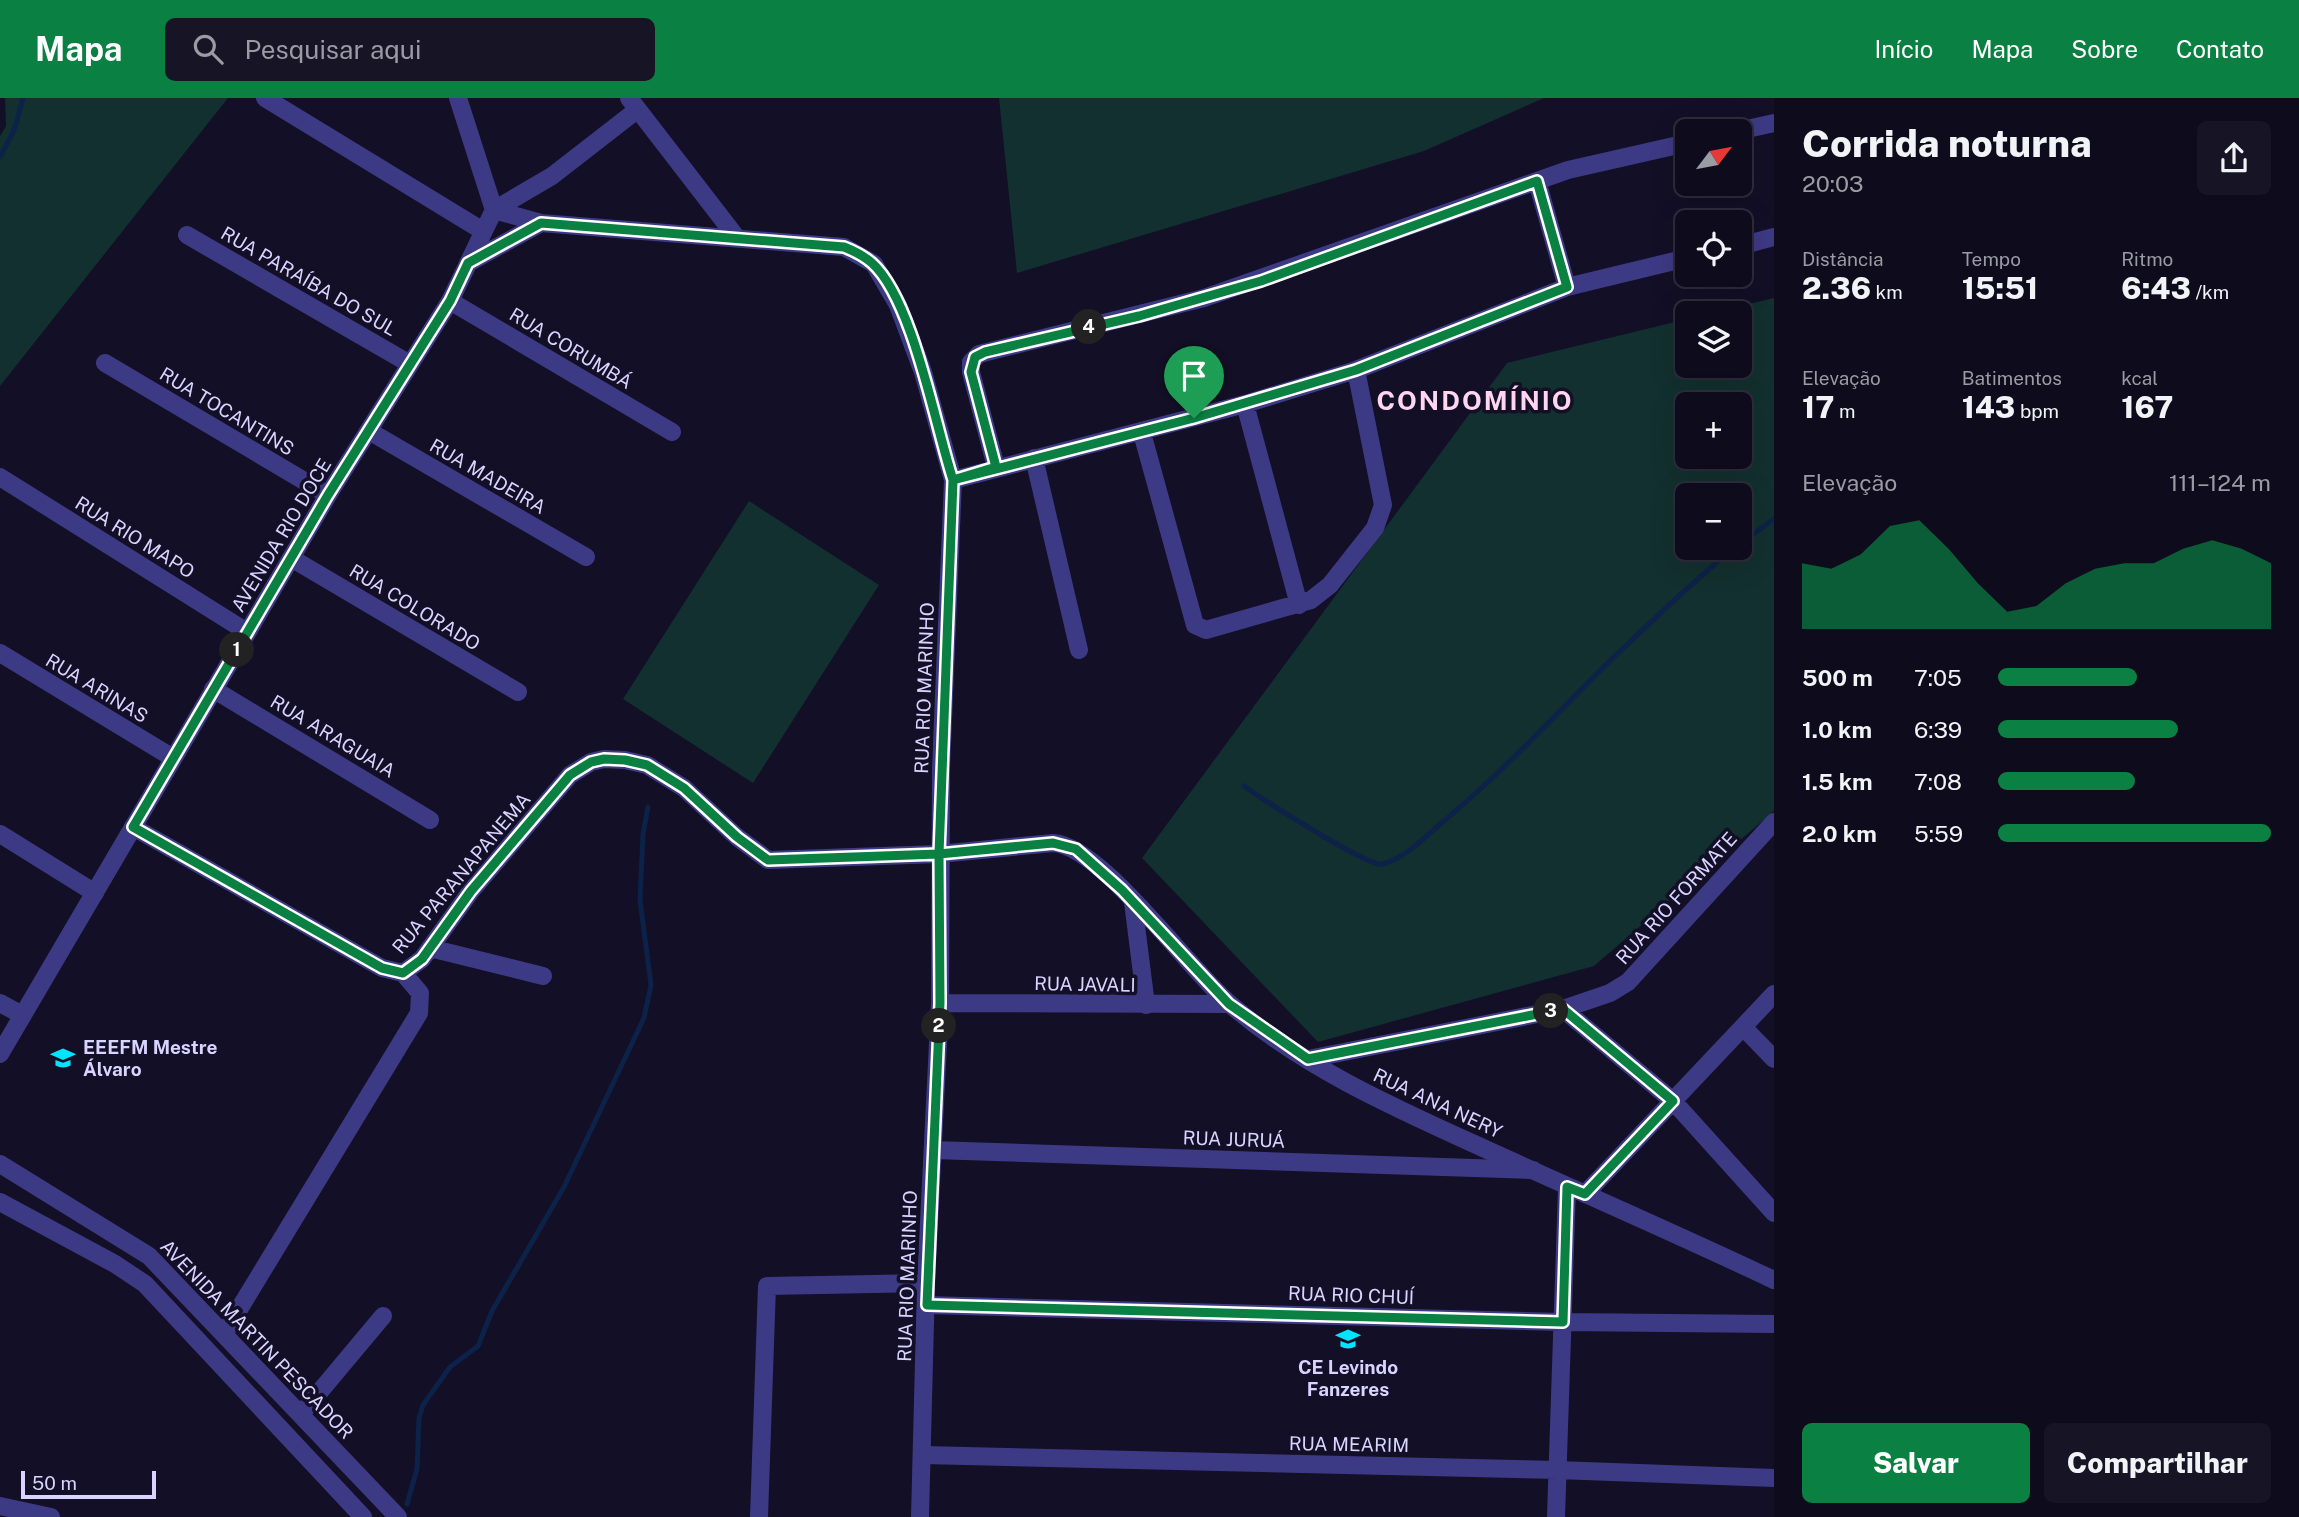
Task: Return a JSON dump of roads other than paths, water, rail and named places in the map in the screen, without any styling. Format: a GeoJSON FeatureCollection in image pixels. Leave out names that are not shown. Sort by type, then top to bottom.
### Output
{"type":"FeatureCollection","features":[{"type":"Feature","properties":{"kind":"street"},"geometry":{"type":"LineString","coordinates":[[265,98],[483,231]]}},
{"type":"Feature","properties":{"kind":"street"},"geometry":{"type":"LineString","coordinates":[[458,98],[494,210],[552,176],[633,104],[737,238]]}},
{"type":"Feature","properties":{"kind":"street"},"geometry":{"type":"LineString","coordinates":[[1752,128],[1774,123]]}},
{"type":"Feature","properties":{"kind":"street"},"geometry":{"type":"LineString","coordinates":[[996,467],[971,372],[971,362],[979,354],[1139,316],[1261,281],[1568,170],[1675,146]]}},
{"type":"Feature","properties":{"kind":"street"},"geometry":{"type":"LineString","coordinates":[[1537,181],[1567,287]]}},
{"type":"Feature","properties":{"kind":"street","name":"AVENIDA RIO DOCE"},"geometry":{"type":"LineString","coordinates":[[0,1054],[328,495],[450,301],[494,210]]}},
{"type":"Feature","properties":{"kind":"street","name":"RUA RIO MARINHO"},"geometry":{"type":"LineString","coordinates":[[494,210],[541,223],[844,247],[874,264],[886,282],[910,332],[953,480],[939,854],[940,1003],[926,1283],[920,1517]]}},
{"type":"Feature","properties":{"kind":"street"},"geometry":{"type":"LineString","coordinates":[[468,263],[541,223]]}},
{"type":"Feature","properties":{"kind":"street","name":"RUA PARAÍBA DO SUL"},"geometry":{"type":"LineString","coordinates":[[187,235],[410,364]]}},
{"type":"Feature","properties":{"kind":"street"},"geometry":{"type":"LineString","coordinates":[[1752,243],[1774,237]]}},
{"type":"Feature","properties":{"kind":"street"},"geometry":{"type":"LineString","coordinates":[[953,480],[996,467],[1142,433],[1245,404],[1356,370],[1567,287],[1675,261]]}},
{"type":"Feature","properties":{"kind":"street","name":"RUA CORUMBÁ"},"geometry":{"type":"LineString","coordinates":[[450,301],[671,432]]}},
{"type":"Feature","properties":{"kind":"street","name":"RUA TOCANTINS"},"geometry":{"type":"LineString","coordinates":[[105,363],[328,495]]}},
{"type":"Feature","properties":{"kind":"street"},"geometry":{"type":"LineString","coordinates":[[1142,433],[1195,625],[1206,630],[1299,605],[1330,585],[1382,516],[1381,492],[1356,370]]}},
{"type":"Feature","properties":{"kind":"street"},"geometry":{"type":"LineString","coordinates":[[1245,404],[1299,605]]}},
{"type":"Feature","properties":{"kind":"street","name":"RUA MADEIRA"},"geometry":{"type":"LineString","coordinates":[[369,431],[586,557]]}},
{"type":"Feature","properties":{"kind":"street"},"geometry":{"type":"LineString","coordinates":[[1034,458],[1079,650]]}},
{"type":"Feature","properties":{"kind":"street","name":"RUA RIO MAPO"},"geometry":{"type":"LineString","coordinates":[[0,477],[247,632]]}},
{"type":"Feature","properties":{"kind":"street","name":"RUA COLORADO"},"geometry":{"type":"LineString","coordinates":[[291,558],[518,692]]}},
{"type":"Feature","properties":{"kind":"street","name":"RUA ARINAS"},"geometry":{"type":"LineString","coordinates":[[0,653],[173,758]]}},
{"type":"Feature","properties":{"kind":"street","name":"RUA ARAGUAIA"},"geometry":{"type":"LineString","coordinates":[[213,689],[430,820]]}},
{"type":"Feature","properties":{"kind":"street","name":"RUA PARANAPANEMA"},"geometry":{"type":"LineString","coordinates":[[133,827],[382,968],[403,973],[416,965],[471,891],[570,775],[591,762],[625,760],[647,765],[684,788],[737,837],[768,860]]}},
{"type":"Feature","properties":{"kind":"street","name":"RUA RIO FORMATE"},"geometry":{"type":"LineString","coordinates":[[1308,1059],[1563,1009],[1610,993],[1628,982],[1774,822]]}},
{"type":"Feature","properties":{"kind":"street"},"geometry":{"type":"LineString","coordinates":[[0,834],[94,893]]}},
{"type":"Feature","properties":{"kind":"street","name":"RUA ANA NERY"},"geometry":{"type":"LineString","coordinates":[[768,860],[939,854],[1061,844],[1076,849],[1133,902],[1229,1004],[1308,1059],[1365,1094],[1567,1187],[1772,1276]]}},
{"type":"Feature","properties":{"kind":"street"},"geometry":{"type":"LineString","coordinates":[[1133,902],[1146,1005]]}},
{"type":"Feature","properties":{"kind":"street"},"geometry":{"type":"LineString","coordinates":[[430,948],[543,976]]}},
{"type":"Feature","properties":{"kind":"street"},"geometry":{"type":"LineString","coordinates":[[224,1334],[419,1013],[420,993],[403,973]]}},
{"type":"Feature","properties":{"kind":"street"},"geometry":{"type":"LineString","coordinates":[[1585,1194],[1774,994]]}},
{"type":"Feature","properties":{"kind":"street"},"geometry":{"type":"LineString","coordinates":[[0,1003],[22,1015]]}},
{"type":"Feature","properties":{"kind":"street","name":"RUA JAVALI"},"geometry":{"type":"LineString","coordinates":[[940,1003],[1229,1004]]}},
{"type":"Feature","properties":{"kind":"street"},"geometry":{"type":"LineString","coordinates":[[1563,1009],[1673,1101],[1774,1213]]}},
{"type":"Feature","properties":{"kind":"street"},"geometry":{"type":"LineString","coordinates":[[1743,1027],[1774,1059]]}},
{"type":"Feature","properties":{"kind":"street","name":"RUA JURUÁ"},"geometry":{"type":"LineString","coordinates":[[933,1150],[1533,1170]]}},
{"type":"Feature","properties":{"kind":"street","name":"AVENIDA MARTIN PESCADOR"},"geometry":{"type":"LineString","coordinates":[[0,1164],[149,1256],[398,1517]]}},
{"type":"Feature","properties":{"kind":"street"},"geometry":{"type":"LineString","coordinates":[[1556,1517],[1567,1187]]}},
{"type":"Feature","properties":{"kind":"street"},"geometry":{"type":"LineString","coordinates":[[0,1202],[116,1264],[145,1284],[363,1517]]}},
{"type":"Feature","properties":{"kind":"street"},"geometry":{"type":"LineString","coordinates":[[759,1517],[767,1286],[926,1283]]}},
{"type":"Feature","properties":{"kind":"street","name":"RUA RIO CHUÍ"},"geometry":{"type":"LineString","coordinates":[[927,1305],[1563,1322],[1774,1324]]}},
{"type":"Feature","properties":{"kind":"street"},"geometry":{"type":"LineString","coordinates":[[301,1414],[383,1316]]}},
{"type":"Feature","properties":{"kind":"street","name":"RUA MEARIM"},"geometry":{"type":"LineString","coordinates":[[923,1455],[1558,1470],[1774,1478]]}},
{"type":"Feature","properties":{"kind":"street"},"geometry":{"type":"LineString","coordinates":[[0,1506],[51,1517]]}},
{"type":"Feature","properties":{"kind":"waterway"},"geometry":{"type":"LineString","coordinates":[[0,157],[15,128],[23,98]]}},
{"type":"Feature","properties":{"kind":"waterway"},"geometry":{"type":"LineString","coordinates":[[1752,535],[1774,519]]}},
{"type":"Feature","properties":{"kind":"waterway"},"geometry":{"type":"LineString","coordinates":[[1244,786],[1357,855],[1382,864],[1398,858],[1484,785],[1642,630],[1720,560]]}},
{"type":"Feature","properties":{"kind":"waterway"},"geometry":{"type":"LineString","coordinates":[[407,1504],[417,1469],[419,1418],[423,1405],[450,1367],[478,1346],[492,1311],[564,1187],[644,1018],[651,985],[640,900],[643,834],[648,807]]}},
{"type":"Feature","properties":{"kind":"place","name":"EEEFM Mestre Álvaro"},"geometry":{"type":"Point","coordinates":[63,1058]}},
{"type":"Feature","properties":{"kind":"place","name":"CE Levindo Fanzeres"},"geometry":{"type":"Point","coordinates":[1348,1339]}},
{"type":"Feature","properties":{"kind":"district","name":"CONDOMÍNIO"},"geometry":{"type":"Point","coordinates":[1475,400]}}]}
